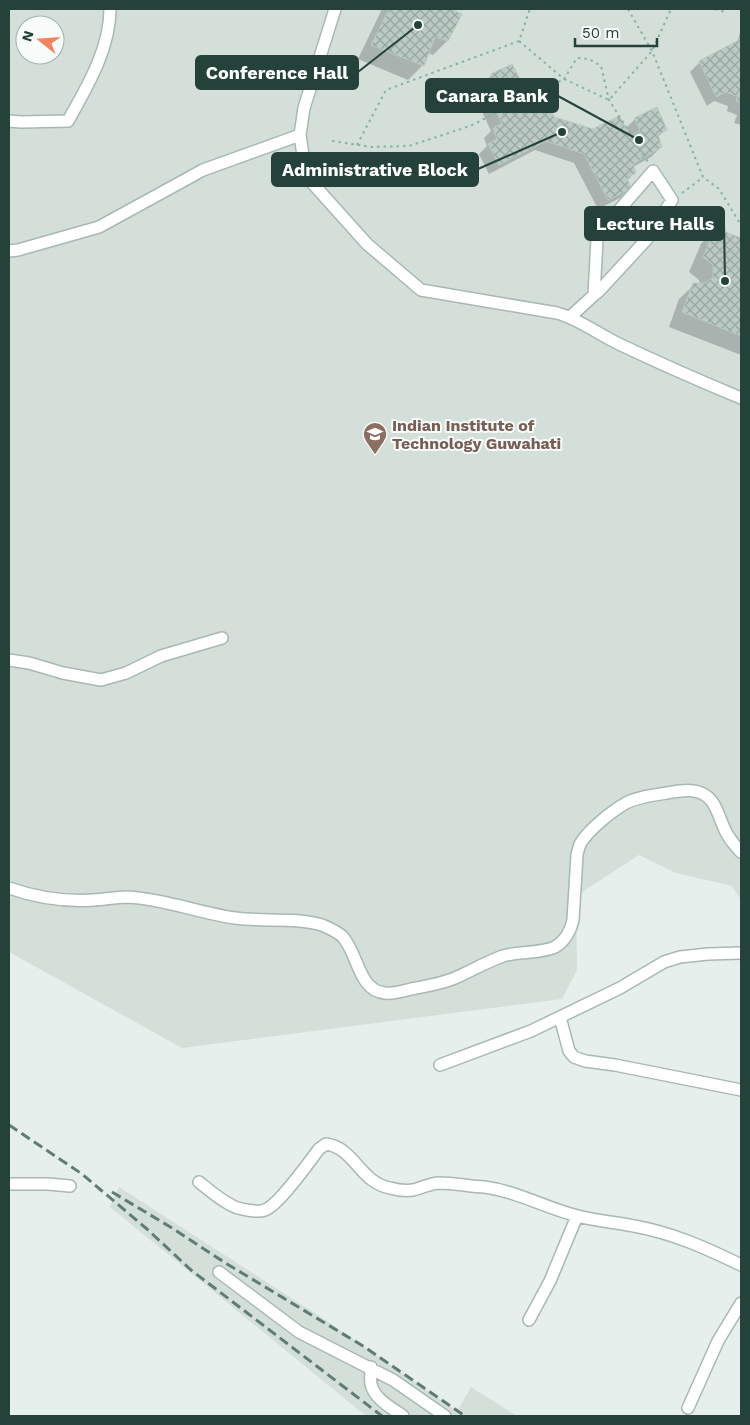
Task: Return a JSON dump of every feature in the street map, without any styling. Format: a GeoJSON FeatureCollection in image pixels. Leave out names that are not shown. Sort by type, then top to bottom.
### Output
{"type":"FeatureCollection","features":[{"type":"Feature","properties":{"kind":"street"},"geometry":{"type":"LineString","coordinates":[[9,121],[68,121],[96,71],[110,23],[110,9]]}},
{"type":"Feature","properties":{"kind":"street"},"geometry":{"type":"LineString","coordinates":[[335,9],[304,108],[300,135],[306,176],[367,244],[421,290],[557,313],[570,317],[655,361],[741,398]]}},
{"type":"Feature","properties":{"kind":"street"},"geometry":{"type":"LineString","coordinates":[[10,253],[99,228],[204,170],[300,135]]}},
{"type":"Feature","properties":{"kind":"street"},"geometry":{"type":"LineString","coordinates":[[570,317],[599,292],[647,239],[672,200],[653,171],[613,217],[597,240],[594,295]]}},
{"type":"Feature","properties":{"kind":"street"},"geometry":{"type":"LineString","coordinates":[[596,262],[607,270],[618,271]]}},
{"type":"Feature","properties":{"kind":"street"},"geometry":{"type":"LineString","coordinates":[[9,660],[101,680],[126,673],[160,656],[222,638]]}},
{"type":"Feature","properties":{"kind":"street"},"geometry":{"type":"LineString","coordinates":[[9,888],[45,897],[93,900],[115,897],[148,899],[230,918],[308,922],[321,925],[342,936],[370,987],[376,992],[389,994],[442,983],[490,961],[506,956],[539,951],[554,947],[560,943],[571,930],[573,920],[579,847],[596,827],[627,803],[645,797],[681,790],[692,790],[701,793],[712,800],[727,833],[741,852]]}},
{"type":"Feature","properties":{"kind":"street"},"geometry":{"type":"LineString","coordinates":[[440,1065],[502,1042],[560,1017],[620,988],[664,962],[680,957],[708,954],[741,954]]}},
{"type":"Feature","properties":{"kind":"street"},"geometry":{"type":"LineString","coordinates":[[560,1017],[569,1051],[574,1057],[585,1061],[615,1065],[741,1090]]}},
{"type":"Feature","properties":{"kind":"street"},"geometry":{"type":"LineString","coordinates":[[199,1182],[232,1206],[264,1211],[273,1206],[319,1149],[326,1144],[336,1146],[344,1151],[365,1176],[387,1188],[412,1190],[439,1183],[486,1187],[515,1193],[540,1204],[577,1216],[665,1233],[701,1245],[741,1265]]}},
{"type":"Feature","properties":{"kind":"street"},"geometry":{"type":"LineString","coordinates":[[9,1184],[70,1186]]}},
{"type":"Feature","properties":{"kind":"street"},"geometry":{"type":"LineString","coordinates":[[529,1320],[550,1281],[577,1216]]}},
{"type":"Feature","properties":{"kind":"street"},"geometry":{"type":"LineString","coordinates":[[219,1272],[299,1332],[371,1367],[445,1416]]}},
{"type":"Feature","properties":{"kind":"street"},"geometry":{"type":"LineString","coordinates":[[688,1408],[718,1341],[741,1303]]}},
{"type":"Feature","properties":{"kind":"street"},"geometry":{"type":"LineString","coordinates":[[371,1367],[371,1383],[374,1391],[403,1416]]}},
{"type":"Feature","properties":{"kind":"path"},"geometry":{"type":"LineString","coordinates":[[519,41],[530,9]]}},
{"type":"Feature","properties":{"kind":"path"},"geometry":{"type":"LineString","coordinates":[[628,9],[652,52],[703,177],[719,189],[741,225]]}},
{"type":"Feature","properties":{"kind":"path"},"geometry":{"type":"LineString","coordinates":[[609,100],[652,52],[671,9]]}},
{"type":"Feature","properties":{"kind":"path"},"geometry":{"type":"LineString","coordinates":[[715,9],[725,12]]}},
{"type":"Feature","properties":{"kind":"path"},"geometry":{"type":"LineString","coordinates":[[519,41],[564,79],[609,100]]}},
{"type":"Feature","properties":{"kind":"path"},"geometry":{"type":"LineString","coordinates":[[357,145],[386,90],[519,41]]}},
{"type":"Feature","properties":{"kind":"path"},"geometry":{"type":"LineString","coordinates":[[332,141],[372,147],[409,146],[470,126],[564,79],[577,58],[589,59],[601,66],[609,100],[653,171]]}},
{"type":"Feature","properties":{"kind":"path"},"geometry":{"type":"LineString","coordinates":[[672,200],[703,177]]}},
{"type":"Feature","properties":{"kind":"shaded area","name":"Indian Institute of Technology Guwahati"},"geometry":{"type":"Polygon","coordinates":[[[9,9],[741,9],[741,900],[732,886],[676,873],[639,855],[576,896],[577,970],[562,999],[182,1048],[9,952],[9,9]]]}},
{"type":"Feature","properties":{"kind":"shaded area"},"geometry":{"type":"Polygon","coordinates":[[[119,1187],[327,1321],[457,1411],[471,1387],[517,1416],[366,1416],[110,1207],[119,1187]]]}},
{"type":"Feature","properties":{"kind":"building"},"geometry":{"type":"Polygon","coordinates":[[[389,9],[450,9],[462,14],[448,41],[435,37],[424,66],[371,45],[389,9]]]}},
{"type":"Feature","properties":{"kind":"building"},"geometry":{"type":"Polygon","coordinates":[[[741,39],[741,103],[736,101],[737,96],[725,92],[716,97],[699,61],[741,39]]]}},
{"type":"Feature","properties":{"kind":"building"},"geometry":{"type":"Polygon","coordinates":[[[512,64],[523,85],[514,90],[520,101],[541,90],[554,117],[593,129],[619,116],[631,136],[640,130],[634,118],[657,107],[667,130],[658,135],[662,147],[633,164],[636,173],[627,178],[631,189],[608,200],[584,154],[546,141],[499,165],[488,144],[497,139],[493,128],[502,123],[487,92],[497,86],[491,74],[512,64]]]}},
{"type":"Feature","properties":{"kind":"building"},"geometry":{"type":"Polygon","coordinates":[[[715,228],[741,238],[741,336],[682,312],[693,283],[704,283],[713,278],[713,265],[703,257],[715,228]]]}},
{"type":"Feature","properties":{"kind":"railway"},"geometry":{"type":"LineString","coordinates":[[9,1125],[82,1174],[147,1229],[191,1270],[382,1416]]}},
{"type":"Feature","properties":{"kind":"railway"},"geometry":{"type":"LineString","coordinates":[[112,1192],[363,1346],[465,1416]]}},
{"type":"Feature","properties":{"kind":"place","name":"Conference Hall"},"geometry":{"type":"Point","coordinates":[418,25]}},
{"type":"Feature","properties":{"kind":"place","name":"Administrative Block"},"geometry":{"type":"Point","coordinates":[562,132]}},
{"type":"Feature","properties":{"kind":"place","name":"Canara Bank"},"geometry":{"type":"Point","coordinates":[639,140]}},
{"type":"Feature","properties":{"kind":"place","name":"Lecture Halls"},"geometry":{"type":"Point","coordinates":[725,281]}},
{"type":"Feature","properties":{"kind":"place","name":"Indian Institute of Technology Guwahati"},"geometry":{"type":"Point","coordinates":[375,455]}}]}
